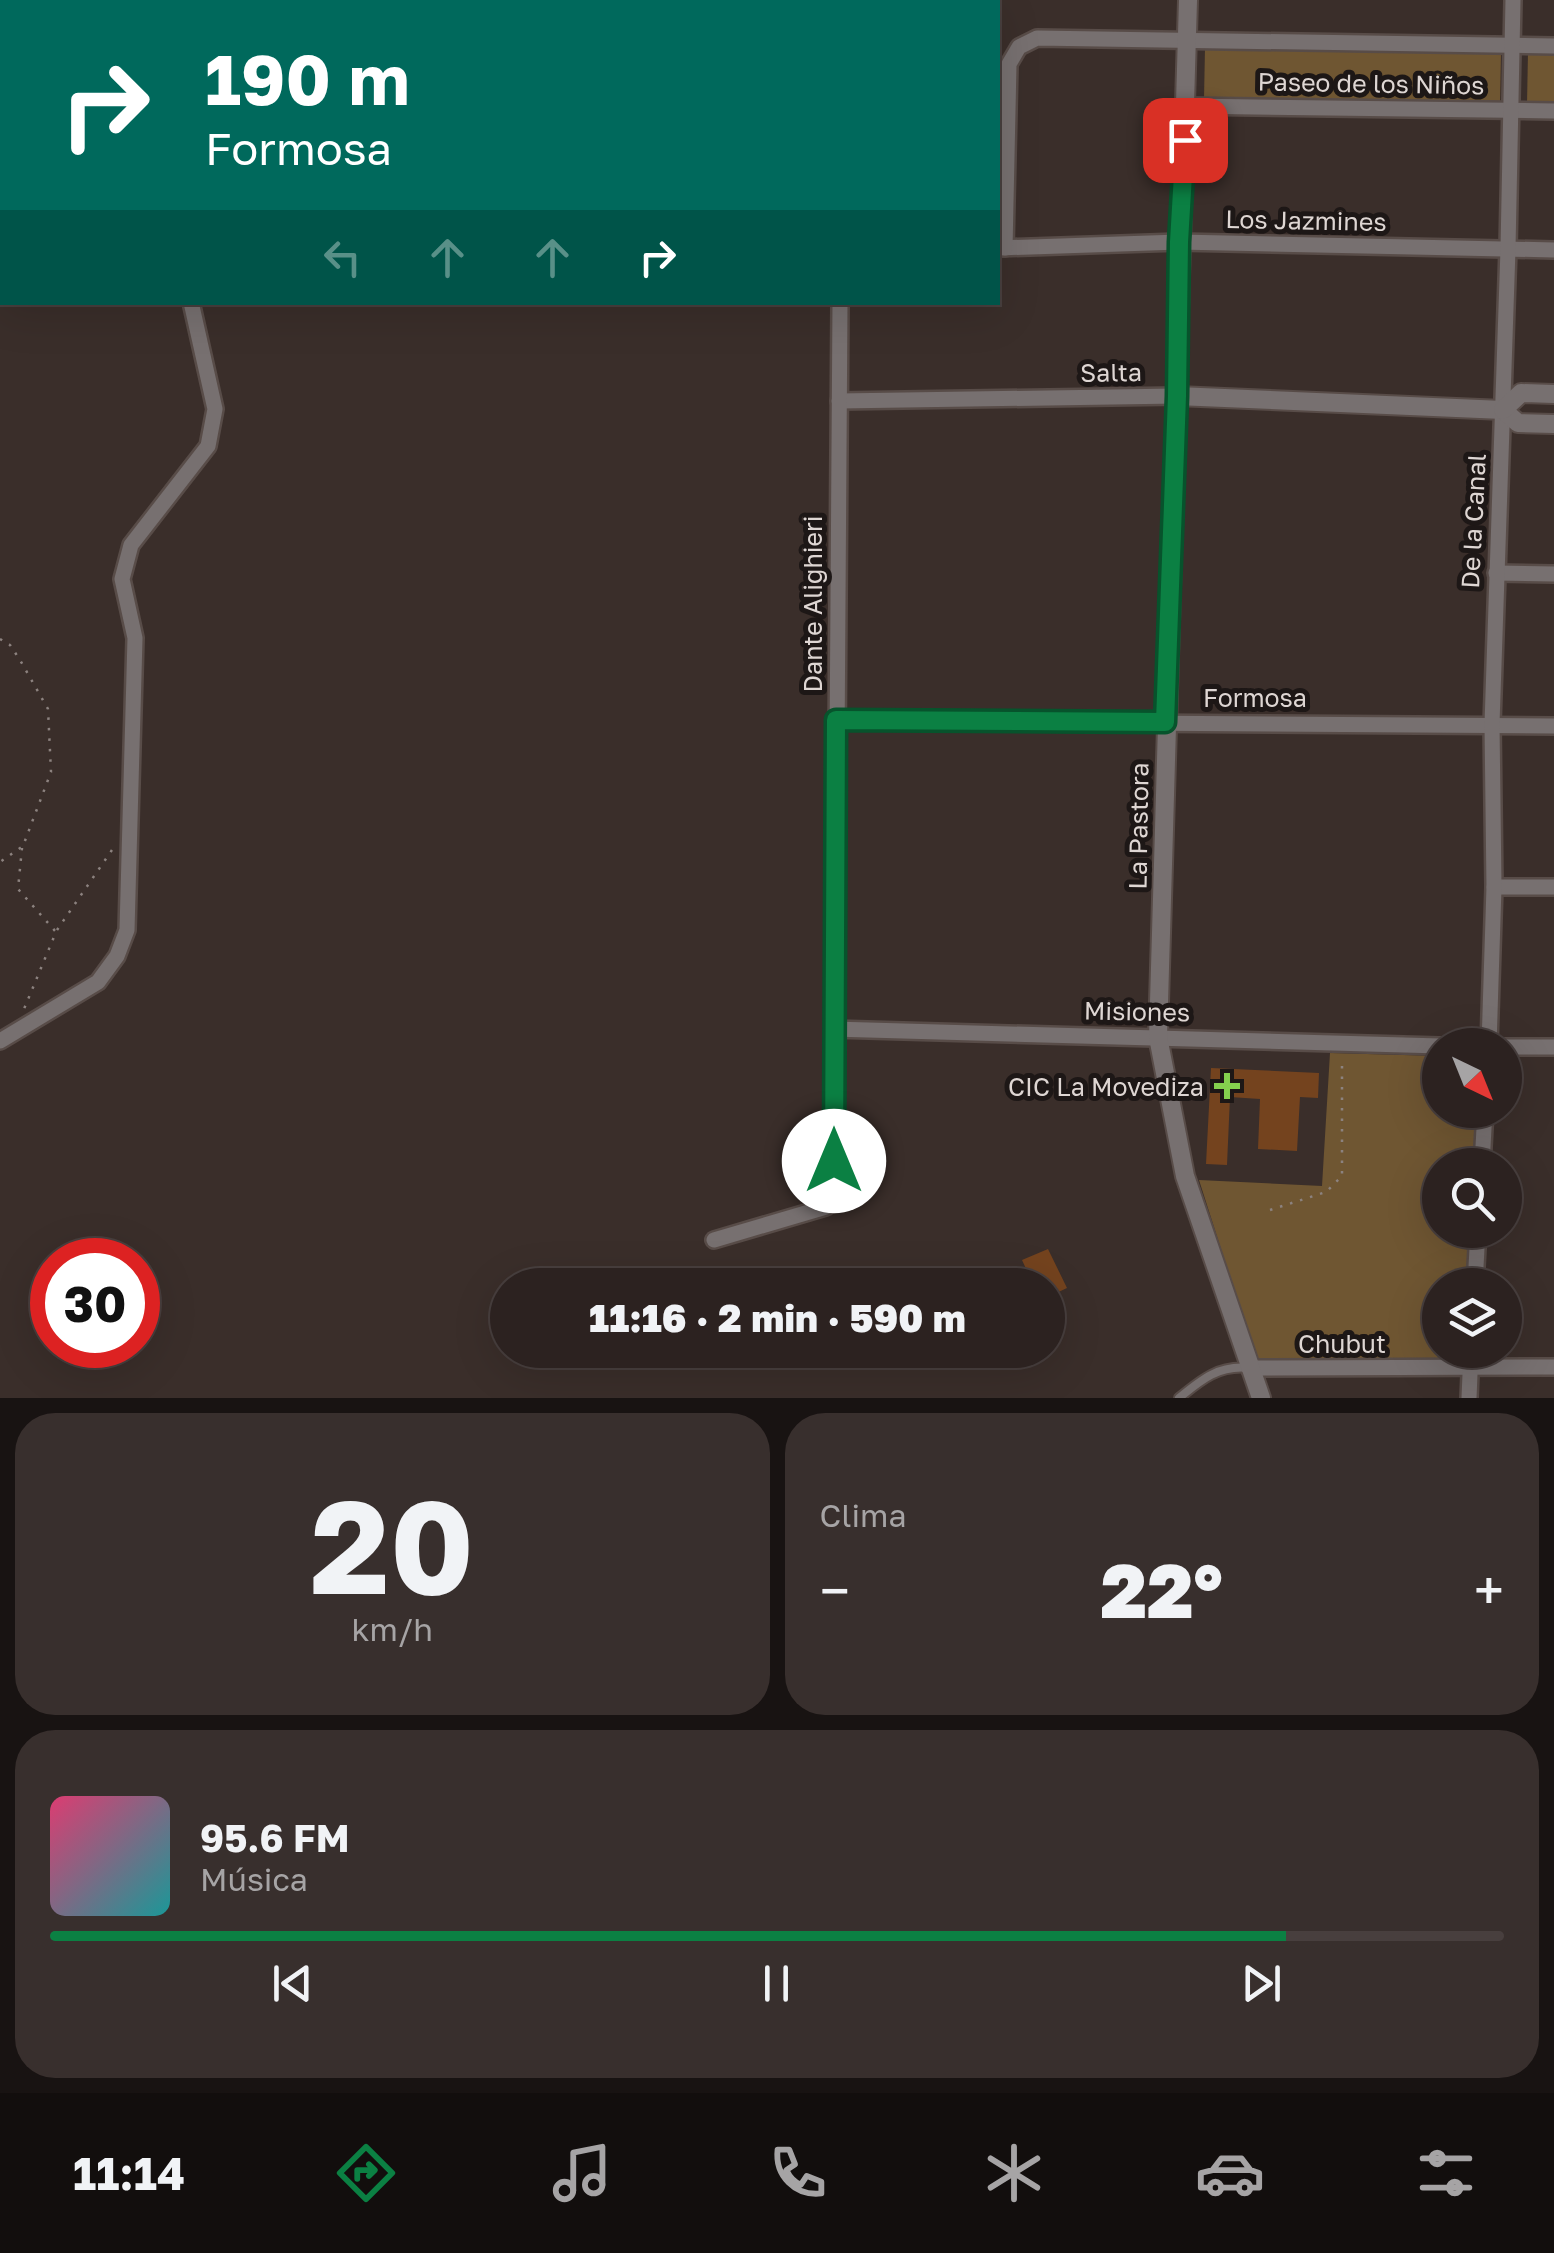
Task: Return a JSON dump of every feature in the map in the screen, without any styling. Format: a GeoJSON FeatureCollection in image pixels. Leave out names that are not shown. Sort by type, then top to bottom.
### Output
{"type":"FeatureCollection","features":[{"type":"Feature","properties":{"kind":"street","name":"La Pastora"},"geometry":{"type":"LineString","coordinates":[[1188,0],[1158,1036],[1184,1176],[1260,1398]]}},
{"type":"Feature","properties":{"kind":"street","name":"De la Canal"},"geometry":{"type":"LineString","coordinates":[[1490,1028],[1494,888],[1492,724],[1504,410],[1512,0]]}},
{"type":"Feature","properties":{"kind":"street","name":"Paseo de los Niños"},"geometry":{"type":"LineString","coordinates":[[1001,248],[1009,64],[1019,46],[1037,38],[1554,46]]}},
{"type":"Feature","properties":{"kind":"street","name":"Paseo de los Niños"},"geometry":{"type":"LineString","coordinates":[[1187,106],[1554,111]]}},
{"type":"Feature","properties":{"kind":"street","name":"Los Jazmines"},"geometry":{"type":"LineString","coordinates":[[1001,248],[1179,242],[1554,250]]}},
{"type":"Feature","properties":{"kind":"street"},"geometry":{"type":"LineString","coordinates":[[7,1037],[98,982],[117,956],[127,930],[135,638],[122,579],[131,545],[208,446],[216,410],[192,305]]}},
{"type":"Feature","properties":{"kind":"street","name":"Dante Alighieri"},"geometry":{"type":"LineString","coordinates":[[714,1240],[826,1207],[834,1194],[840,305]]}},
{"type":"Feature","properties":{"kind":"street","name":"Salta"},"geometry":{"type":"LineString","coordinates":[[1504,410],[1522,393],[1554,394]]}},
{"type":"Feature","properties":{"kind":"street","name":"Salta"},"geometry":{"type":"LineString","coordinates":[[839,401],[1177,396],[1504,410],[1518,423],[1554,424]]}},
{"type":"Feature","properties":{"kind":"street"},"geometry":{"type":"LineString","coordinates":[[1496,573],[1554,574]]}},
{"type":"Feature","properties":{"kind":"street","name":"Formosa"},"geometry":{"type":"LineString","coordinates":[[836,720],[1554,726]]}},
{"type":"Feature","properties":{"kind":"street"},"geometry":{"type":"LineString","coordinates":[[1494,888],[1554,888]]}},
{"type":"Feature","properties":{"kind":"street","name":"Misiones"},"geometry":{"type":"LineString","coordinates":[[833,1030],[1422,1045]]}},
{"type":"Feature","properties":{"kind":"street"},"geometry":{"type":"LineString","coordinates":[[1522,1047],[1554,1047]]}},
{"type":"Feature","properties":{"kind":"street","name":"Chubut"},"geometry":{"type":"LineString","coordinates":[[1250,1368],[1422,1367]]}},
{"type":"Feature","properties":{"kind":"street","name":"Chubut"},"geometry":{"type":"LineString","coordinates":[[1522,1367],[1554,1367]]}},
{"type":"Feature","properties":{"kind":"street"},"geometry":{"type":"LineString","coordinates":[[1469,1398],[1470,1368]]}},
{"type":"Feature","properties":{"kind":"lane"},"geometry":{"type":"LineString","coordinates":[[1179,1398],[1208,1375],[1230,1366],[1250,1368]]}},
{"type":"Feature","properties":{"kind":"path"},"geometry":{"type":"LineString","coordinates":[[0,639],[10,645],[48,708],[51,772],[22,846],[18,889],[56,932]]}},
{"type":"Feature","properties":{"kind":"path"},"geometry":{"type":"LineString","coordinates":[[7,1037],[56,932],[130,824]]}},
{"type":"Feature","properties":{"kind":"path"},"geometry":{"type":"LineString","coordinates":[[0,862],[22,846]]}},
{"type":"Feature","properties":{"kind":"path"},"geometry":{"type":"LineString","coordinates":[[1270,1210],[1326,1192],[1342,1176],[1342,1042]]}},
{"type":"Feature","properties":{"kind":"shaded area"},"geometry":{"type":"Polygon","coordinates":[[[1205,48],[1501,53],[1500,104],[1204,99],[1205,48]]]}},
{"type":"Feature","properties":{"kind":"shaded area"},"geometry":{"type":"Polygon","coordinates":[[[1528,52],[1554,53],[1554,104],[1527,104],[1528,52]]]}},
{"type":"Feature","properties":{"kind":"shaded area"},"geometry":{"type":"Polygon","coordinates":[[[1330,1053],[1422,1056],[1422,1128],[1476,1128],[1476,1148],[1422,1148],[1422,1248],[1472,1248],[1472,1268],[1422,1268],[1422,1362],[1257,1362],[1199,1180],[1322,1186],[1330,1053]]]}},
{"type":"Feature","properties":{"kind":"building","name":"CIC La Movediza"},"geometry":{"type":"Polygon","coordinates":[[[1211,1068],[1319,1073],[1318,1098],[1300,1097],[1297,1151],[1258,1149],[1260,1099],[1230,1097],[1227,1165],[1206,1164],[1211,1068]]]}},
{"type":"Feature","properties":{"kind":"building"},"geometry":{"type":"Polygon","coordinates":[[[1048,1249],[1057,1268],[1026,1268],[1022,1260],[1048,1249]]]}},
{"type":"Feature","properties":{"kind":"place","name":"CIC La Movediza"},"geometry":{"type":"Point","coordinates":[1227,1086]}},
{"type":"Feature","properties":{"kind":"route"},"geometry":{"type":"LineString","coordinates":[[834,1161],[836,720],[1165,722],[1185,140]]}}]}
